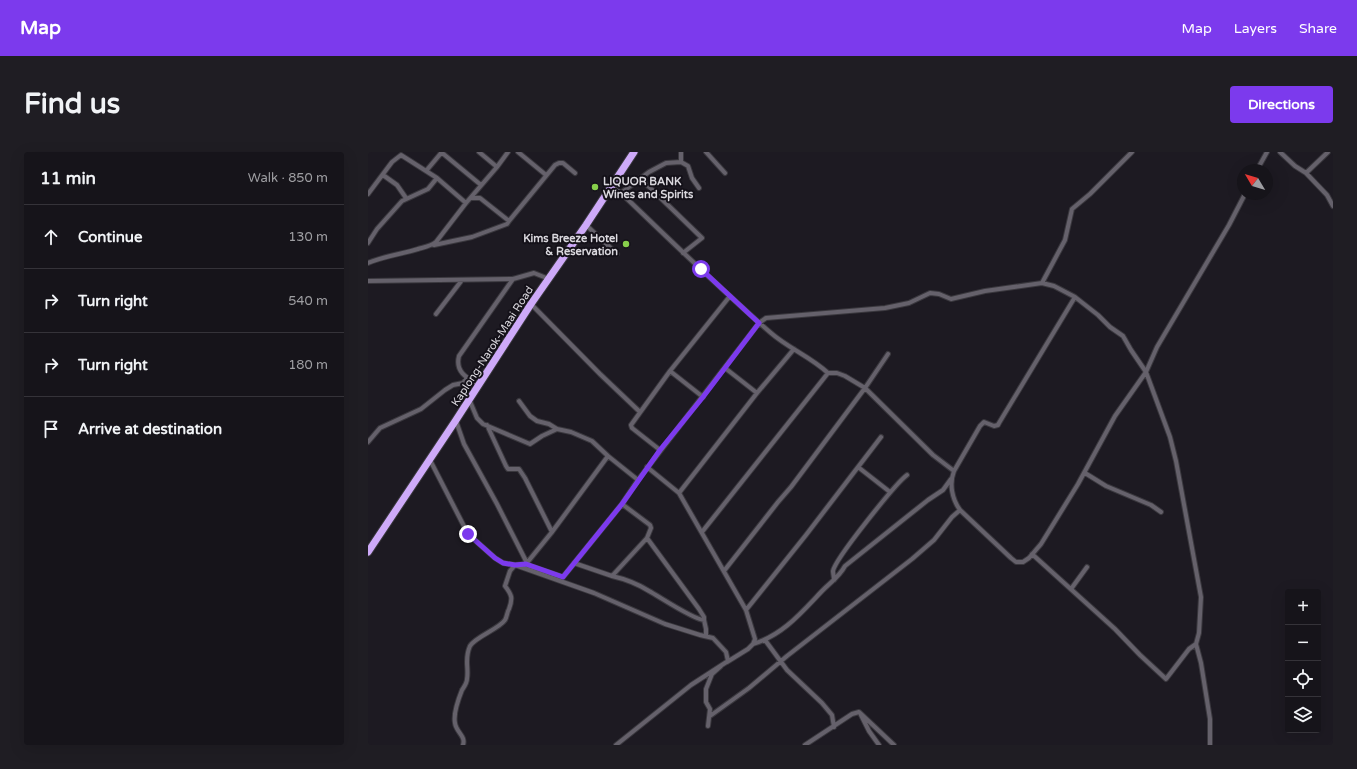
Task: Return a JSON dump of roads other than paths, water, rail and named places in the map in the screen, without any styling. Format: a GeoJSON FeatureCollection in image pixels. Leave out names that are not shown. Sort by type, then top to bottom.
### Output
{"type":"FeatureCollection","features":[{"type":"Feature","properties":{"kind":"highway","name":"Kaplong-Narok-Maai Road"},"geometry":{"type":"LineString","coordinates":[[368,552],[430,460],[531,304],[612,187],[634,152]]}},
{"type":"Feature","properties":{"kind":"street"},"geometry":{"type":"LineString","coordinates":[[426,171],[442,152],[481,185]]}},
{"type":"Feature","properties":{"kind":"street"},"geometry":{"type":"LineString","coordinates":[[479,152],[497,167]]}},
{"type":"Feature","properties":{"kind":"street"},"geometry":{"type":"LineString","coordinates":[[432,245],[508,152]]}},
{"type":"Feature","properties":{"kind":"street"},"geometry":{"type":"LineString","coordinates":[[518,152],[546,175]]}},
{"type":"Feature","properties":{"kind":"street"},"geometry":{"type":"LineString","coordinates":[[681,152],[681,162]]}},
{"type":"Feature","properties":{"kind":"street"},"geometry":{"type":"LineString","coordinates":[[706,152],[725,173]]}},
{"type":"Feature","properties":{"kind":"street"},"geometry":{"type":"LineString","coordinates":[[1042,283],[1065,240],[1072,209],[1090,194],[1132,152]]}},
{"type":"Feature","properties":{"kind":"street"},"geometry":{"type":"LineString","coordinates":[[1260,164],[1267,152]]}},
{"type":"Feature","properties":{"kind":"street"},"geometry":{"type":"LineString","coordinates":[[1280,152],[1295,166],[1306,173],[1327,195],[1333,206]]}},
{"type":"Feature","properties":{"kind":"street"},"geometry":{"type":"LineString","coordinates":[[1306,173],[1328,152]]}},
{"type":"Feature","properties":{"kind":"street"},"geometry":{"type":"LineString","coordinates":[[368,194],[398,154],[403,155],[437,178],[466,203]]}},
{"type":"Feature","properties":{"kind":"street"},"geometry":{"type":"LineString","coordinates":[[368,263],[432,245],[472,237],[507,224],[546,175],[559,162],[563,163],[575,173]]}},
{"type":"Feature","properties":{"kind":"street"},"geometry":{"type":"LineString","coordinates":[[621,193],[640,178],[666,163],[681,162],[688,166],[692,178],[700,188]]}},
{"type":"Feature","properties":{"kind":"street"},"geometry":{"type":"LineString","coordinates":[[383,175],[397,185],[406,198]]}},
{"type":"Feature","properties":{"kind":"street"},"geometry":{"type":"LineString","coordinates":[[368,243],[388,216],[402,201],[428,189],[437,178]]}},
{"type":"Feature","properties":{"kind":"street"},"geometry":{"type":"LineString","coordinates":[[640,178],[702,238],[683,253]]}},
{"type":"Feature","properties":{"kind":"street"},"geometry":{"type":"LineString","coordinates":[[612,187],[621,193],[683,253],[779,340],[822,367],[828,373],[837,373],[845,376],[865,388],[933,455],[954,471]]}},
{"type":"Feature","properties":{"kind":"street"},"geometry":{"type":"LineString","coordinates":[[471,198],[480,198],[509,221]]}},
{"type":"Feature","properties":{"kind":"street"},"geometry":{"type":"LineString","coordinates":[[951,479],[954,501],[960,510],[1016,562],[1023,562],[1032,554],[1045,538],[1085,473],[1115,416],[1146,372],[1157,346],[1229,225],[1242,200]]}},
{"type":"Feature","properties":{"kind":"street"},"geometry":{"type":"LineString","coordinates":[[586,225],[617,254]]}},
{"type":"Feature","properties":{"kind":"street"},"geometry":{"type":"LineString","coordinates":[[368,281],[513,279],[534,273],[549,279]]}},
{"type":"Feature","properties":{"kind":"street"},"geometry":{"type":"LineString","coordinates":[[478,384],[467,378],[458,365],[459,356],[513,279]]}},
{"type":"Feature","properties":{"kind":"street"},"geometry":{"type":"LineString","coordinates":[[436,314],[462,280]]}},
{"type":"Feature","properties":{"kind":"street"},"geometry":{"type":"LineString","coordinates":[[515,565],[526,564],[563,577],[622,504],[660,450],[703,397],[759,323],[766,318],[885,308],[909,303],[930,293],[938,294],[951,300],[985,291],[1042,283],[1054,286],[1075,296],[1110,327],[1123,336],[1146,372],[1170,437],[1189,523],[1202,597],[1199,633],[1196,644],[1201,663],[1210,719],[1210,745]]}},
{"type":"Feature","properties":{"kind":"street"},"geometry":{"type":"LineString","coordinates":[[660,450],[631,427],[670,371],[730,296]]}},
{"type":"Feature","properties":{"kind":"street"},"geometry":{"type":"LineString","coordinates":[[616,745],[691,684],[748,649],[753,644],[778,634],[839,576],[846,566],[928,500],[943,490],[951,479],[954,471],[980,426],[984,422],[994,426],[1000,423],[1075,296]]}},
{"type":"Feature","properties":{"kind":"street"},"geometry":{"type":"LineString","coordinates":[[531,304],[640,412]]}},
{"type":"Feature","properties":{"kind":"street"},"geometry":{"type":"LineString","coordinates":[[679,493],[757,393],[794,349]]}},
{"type":"Feature","properties":{"kind":"street"},"geometry":{"type":"LineString","coordinates":[[724,571],[770,512],[792,487],[865,388],[888,354]]}},
{"type":"Feature","properties":{"kind":"street"},"geometry":{"type":"LineString","coordinates":[[725,368],[757,393]]}},
{"type":"Feature","properties":{"kind":"street"},"geometry":{"type":"LineString","coordinates":[[670,371],[703,397]]}},
{"type":"Feature","properties":{"kind":"street"},"geometry":{"type":"LineString","coordinates":[[702,532],[828,373]]}},
{"type":"Feature","properties":{"kind":"street"},"geometry":{"type":"LineString","coordinates":[[368,442],[380,428],[422,410],[445,390],[453,385],[463,383],[467,378]]}},
{"type":"Feature","properties":{"kind":"street"},"geometry":{"type":"LineString","coordinates":[[469,398],[477,418],[487,426],[530,444],[557,429]]}},
{"type":"Feature","properties":{"kind":"street"},"geometry":{"type":"LineString","coordinates":[[519,401],[530,416],[537,420],[549,424],[557,429],[571,432],[592,441],[638,480]]}},
{"type":"Feature","properties":{"kind":"street"},"geometry":{"type":"LineString","coordinates":[[456,420],[464,444],[497,504],[526,564]]}},
{"type":"Feature","properties":{"kind":"street"},"geometry":{"type":"LineString","coordinates":[[487,426],[508,469],[519,469],[525,478],[552,532]]}},
{"type":"Feature","properties":{"kind":"street"},"geometry":{"type":"LineString","coordinates":[[746,610],[806,536],[881,437]]}},
{"type":"Feature","properties":{"kind":"street"},"geometry":{"type":"LineString","coordinates":[[526,564],[552,532],[608,456]]}},
{"type":"Feature","properties":{"kind":"street"},"geometry":{"type":"LineString","coordinates":[[430,460],[468,534],[495,558],[503,563],[515,565],[594,593],[665,624],[713,638],[726,652],[728,660]]}},
{"type":"Feature","properties":{"kind":"street"},"geometry":{"type":"LineString","coordinates":[[858,467],[890,492]]}},
{"type":"Feature","properties":{"kind":"street"},"geometry":{"type":"LineString","coordinates":[[647,468],[679,493],[746,610],[755,639],[753,644]]}},
{"type":"Feature","properties":{"kind":"street"},"geometry":{"type":"LineString","coordinates":[[1085,473],[1106,486],[1151,505],[1160,512]]}},
{"type":"Feature","properties":{"kind":"street"},"geometry":{"type":"LineString","coordinates":[[834,580],[833,570],[842,555],[890,492],[907,475]]}},
{"type":"Feature","properties":{"kind":"street"},"geometry":{"type":"LineString","coordinates":[[612,576],[647,538],[651,531],[650,525],[622,504]]}},
{"type":"Feature","properties":{"kind":"street"},"geometry":{"type":"LineString","coordinates":[[710,716],[749,688],[934,540],[952,517],[960,510]]}},
{"type":"Feature","properties":{"kind":"street"},"geometry":{"type":"LineString","coordinates":[[647,538],[701,613],[706,629],[706,636]]}},
{"type":"Feature","properties":{"kind":"street"},"geometry":{"type":"LineString","coordinates":[[1032,554],[1115,629],[1140,656],[1166,680],[1189,649],[1196,644]]}},
{"type":"Feature","properties":{"kind":"street"},"geometry":{"type":"LineString","coordinates":[[574,563],[628,581],[648,590],[700,620],[704,620]]}},
{"type":"Feature","properties":{"kind":"street"},"geometry":{"type":"LineString","coordinates":[[463,745],[463,737],[458,731],[455,723],[455,715],[459,698],[467,680],[467,655],[471,644],[504,621],[511,603],[511,594],[505,586],[506,581],[515,565]]}},
{"type":"Feature","properties":{"kind":"street"},"geometry":{"type":"LineString","coordinates":[[1071,589],[1087,567]]}},
{"type":"Feature","properties":{"kind":"street"},"geometry":{"type":"LineString","coordinates":[[765,640],[787,670],[822,703],[832,715],[834,727]]}},
{"type":"Feature","properties":{"kind":"street"},"geometry":{"type":"LineString","coordinates":[[708,726],[710,708],[706,702],[706,689],[712,674],[728,660]]}},
{"type":"Feature","properties":{"kind":"street"},"geometry":{"type":"LineString","coordinates":[[805,745],[852,714],[859,712]]}},
{"type":"Feature","properties":{"kind":"street"},"geometry":{"type":"LineString","coordinates":[[859,712],[869,731],[879,745]]}},
{"type":"Feature","properties":{"kind":"street"},"geometry":{"type":"LineString","coordinates":[[859,712],[894,745]]}},
{"type":"Feature","properties":{"kind":"place","name":"LIQUOR BANK Wines and Spirits"},"geometry":{"type":"Point","coordinates":[595,187]}},
{"type":"Feature","properties":{"kind":"place","name":"Kims Breeze Hotel & Reservation"},"geometry":{"type":"Point","coordinates":[626,244]}}]}
